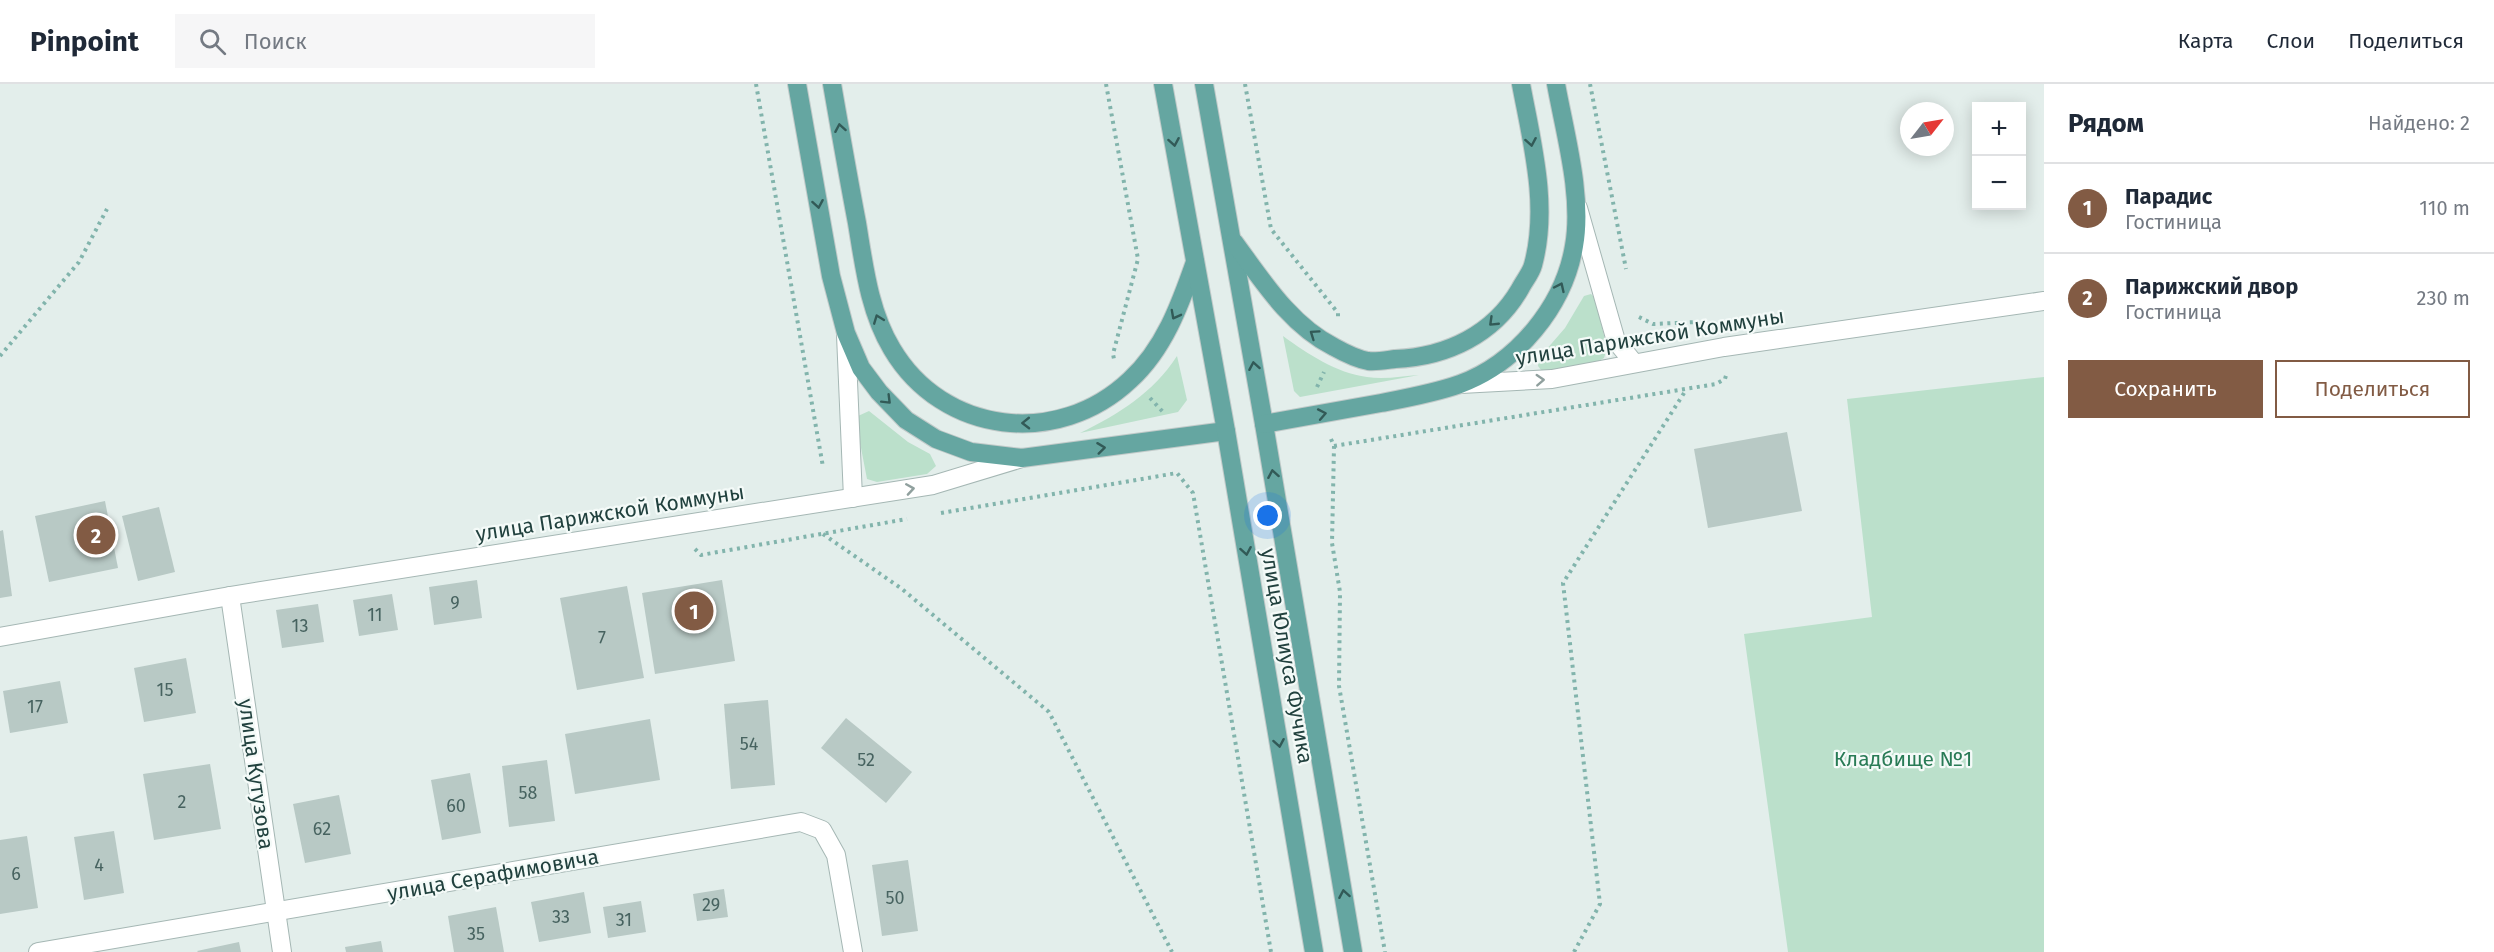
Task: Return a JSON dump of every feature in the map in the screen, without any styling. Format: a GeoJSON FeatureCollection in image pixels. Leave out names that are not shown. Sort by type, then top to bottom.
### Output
{"type":"FeatureCollection","features":[{"type":"Feature","properties":{"kind":"main road"},"geometry":{"type":"LineString","coordinates":[[797,84],[831,276],[846,333],[861,368],[879,392],[906,420],[936,439],[971,452],[1022,459]]}},
{"type":"Feature","properties":{"kind":"main road"},"geometry":{"type":"LineString","coordinates":[[832,84],[876,318],[892,349],[913,379],[939,400],[970,416],[999,423],[1029,424],[1058,420],[1084,411],[1110,396],[1131,380],[1156,351],[1180,305],[1195,260]]}},
{"type":"Feature","properties":{"kind":"main road","name":"улица Юлиуса Фучика"},"geometry":{"type":"LineString","coordinates":[[1163,84],[1226,431],[1314,952]]}},
{"type":"Feature","properties":{"kind":"main road","name":"улица Юлиуса Фучика"},"geometry":{"type":"LineString","coordinates":[[1204,84],[1353,952]]}},
{"type":"Feature","properties":{"kind":"main road"},"geometry":{"type":"LineString","coordinates":[[1231,239],[1261,280],[1297,321],[1333,347],[1368,361],[1407,359],[1445,351],[1482,333],[1510,305],[1532,267],[1540,230],[1537,174],[1521,84]]}},
{"type":"Feature","properties":{"kind":"main road"},"geometry":{"type":"LineString","coordinates":[[1461,384],[1495,366],[1522,344],[1549,311],[1564,281],[1575,246],[1576,200],[1556,84]]}},
{"type":"Feature","properties":{"kind":"main road","name":"улица Парижской Коммуны"},"geometry":{"type":"LineString","coordinates":[[1264,424],[1413,396],[1461,384]]}},
{"type":"Feature","properties":{"kind":"main road","name":"улица Парижской Коммуны"},"geometry":{"type":"LineString","coordinates":[[1022,459],[1226,431]]}},
{"type":"Feature","properties":{"kind":"street"},"geometry":{"type":"LineString","coordinates":[[1576,200],[1616,341],[1634,363]]}},
{"type":"Feature","properties":{"kind":"street","name":"улица Парижской Коммуны"},"geometry":{"type":"LineString","coordinates":[[1461,384],[1552,379],[1736,346],[2044,301]]}},
{"type":"Feature","properties":{"kind":"street"},"geometry":{"type":"LineString","coordinates":[[846,333],[853,498]]}},
{"type":"Feature","properties":{"kind":"street","name":"улица Парижской Коммуны"},"geometry":{"type":"LineString","coordinates":[[0,637],[230,596],[933,485],[1022,459]]}},
{"type":"Feature","properties":{"kind":"street","name":"улица Кутузова"},"geometry":{"type":"LineString","coordinates":[[230,596],[282,952]]}},
{"type":"Feature","properties":{"kind":"street","name":"улица Серафимовича"},"geometry":{"type":"LineString","coordinates":[[38,952],[801,822],[822,830],[836,855],[853,952]]}},
{"type":"Feature","properties":{"kind":"path"},"geometry":{"type":"LineString","coordinates":[[756,84],[825,478]]}},
{"type":"Feature","properties":{"kind":"path"},"geometry":{"type":"LineString","coordinates":[[1106,84],[1138,259],[1113,354],[1117,368]]}},
{"type":"Feature","properties":{"kind":"path"},"geometry":{"type":"LineString","coordinates":[[1245,84],[1271,229],[1338,313],[1338,326]]}},
{"type":"Feature","properties":{"kind":"path"},"geometry":{"type":"LineString","coordinates":[[1590,84],[1628,281]]}},
{"type":"Feature","properties":{"kind":"path"},"geometry":{"type":"LineString","coordinates":[[0,356],[79,262],[107,209]]}},
{"type":"Feature","properties":{"kind":"path"},"geometry":{"type":"LineString","coordinates":[[1636,311],[1640,319],[1653,324],[1701,322]]}},
{"type":"Feature","properties":{"kind":"path"},"geometry":{"type":"LineString","coordinates":[[1315,394],[1328,364]]}},
{"type":"Feature","properties":{"kind":"path"},"geometry":{"type":"LineString","coordinates":[[1334,446],[1686,390],[1716,384],[1725,379],[1728,369]]}},
{"type":"Feature","properties":{"kind":"path"},"geometry":{"type":"LineString","coordinates":[[1574,952],[1600,904],[1563,583],[1686,390]]}},
{"type":"Feature","properties":{"kind":"path"},"geometry":{"type":"LineString","coordinates":[[1145,393],[1166,416]]}},
{"type":"Feature","properties":{"kind":"path"},"geometry":{"type":"LineString","coordinates":[[1331,439],[1334,446],[1332,543],[1340,592],[1339,686],[1385,952]]}},
{"type":"Feature","properties":{"kind":"path"},"geometry":{"type":"LineString","coordinates":[[937,514],[1177,473],[1193,493],[1271,952]]}},
{"type":"Feature","properties":{"kind":"path"},"geometry":{"type":"LineString","coordinates":[[914,518],[822,534],[902,589],[1049,712],[1172,952]]}},
{"type":"Feature","properties":{"kind":"green space"},"geometry":{"type":"Polygon","coordinates":[[[1591,294],[1595,298],[1607,348],[1604,358],[1574,369],[1541,370],[1538,366],[1539,358],[1565,328],[1584,296],[1591,294]]]}},
{"type":"Feature","properties":{"kind":"green space"},"geometry":{"type":"Polygon","coordinates":[[[1283,336],[1323,362],[1356,375],[1393,378],[1419,375],[1300,397],[1294,391],[1283,336]]]}},
{"type":"Feature","properties":{"kind":"green space"},"geometry":{"type":"Polygon","coordinates":[[[1177,356],[1187,400],[1178,412],[1080,433],[1122,410],[1146,392],[1177,356]]]}},
{"type":"Feature","properties":{"kind":"green space","name":"Кладбище №1"},"geometry":{"type":"Polygon","coordinates":[[[2044,377],[2044,952],[1788,952],[1744,634],[1872,617],[1847,399],[2044,377]]]}},
{"type":"Feature","properties":{"kind":"green space"},"geometry":{"type":"Polygon","coordinates":[[[869,411],[908,442],[930,454],[936,466],[927,474],[877,482],[867,479],[856,422],[858,416],[869,411]]]}},
{"type":"Feature","properties":{"kind":"building"},"geometry":{"type":"Polygon","coordinates":[[[1787,432],[1802,511],[1708,528],[1694,449],[1787,432]]]}},
{"type":"Feature","properties":{"kind":"building"},"geometry":{"type":"Polygon","coordinates":[[[105,501],[118,568],[49,582],[35,516],[105,501]]]}},
{"type":"Feature","properties":{"kind":"building"},"geometry":{"type":"Polygon","coordinates":[[[159,507],[175,572],[138,581],[122,516],[159,507]]]}},
{"type":"Feature","properties":{"kind":"building"},"geometry":{"type":"Polygon","coordinates":[[[3,530],[12,596],[0,598],[0,531],[3,530]]]}},
{"type":"Feature","properties":{"kind":"building"},"geometry":{"type":"Polygon","coordinates":[[[477,580],[482,618],[434,625],[429,587],[477,580]]]}},
{"type":"Feature","properties":{"kind":"building"},"geometry":{"type":"Polygon","coordinates":[[[722,580],[735,661],[655,674],[642,593],[722,580]]]}},
{"type":"Feature","properties":{"kind":"building"},"geometry":{"type":"Polygon","coordinates":[[[627,586],[644,678],[577,690],[560,598],[627,586]]]}},
{"type":"Feature","properties":{"kind":"building"},"geometry":{"type":"Polygon","coordinates":[[[392,594],[398,630],[359,636],[353,600],[392,594]]]}},
{"type":"Feature","properties":{"kind":"building"},"geometry":{"type":"Polygon","coordinates":[[[318,604],[324,642],[282,648],[276,610],[318,604]]]}},
{"type":"Feature","properties":{"kind":"building"},"geometry":{"type":"Polygon","coordinates":[[[186,658],[196,713],[144,722],[134,668],[186,658]]]}},
{"type":"Feature","properties":{"kind":"building"},"geometry":{"type":"Polygon","coordinates":[[[60,681],[68,723],[10,733],[3,691],[60,681]]]}},
{"type":"Feature","properties":{"kind":"building"},"geometry":{"type":"Polygon","coordinates":[[[768,700],[775,785],[731,789],[724,704],[768,700]]]}},
{"type":"Feature","properties":{"kind":"building"},"geometry":{"type":"Polygon","coordinates":[[[846,718],[912,772],[886,803],[821,748],[846,718]]]}},
{"type":"Feature","properties":{"kind":"building"},"geometry":{"type":"Polygon","coordinates":[[[650,719],[660,780],[575,794],[565,734],[650,719]]]}},
{"type":"Feature","properties":{"kind":"building"},"geometry":{"type":"Polygon","coordinates":[[[547,760],[555,821],[509,827],[502,766],[547,760]]]}},
{"type":"Feature","properties":{"kind":"building"},"geometry":{"type":"Polygon","coordinates":[[[210,764],[221,829],[154,840],[143,774],[210,764]]]}},
{"type":"Feature","properties":{"kind":"building"},"geometry":{"type":"Polygon","coordinates":[[[470,773],[481,833],[442,840],[431,780],[470,773]]]}},
{"type":"Feature","properties":{"kind":"building"},"geometry":{"type":"Polygon","coordinates":[[[339,795],[351,854],[305,863],[293,804],[339,795]]]}},
{"type":"Feature","properties":{"kind":"building"},"geometry":{"type":"Polygon","coordinates":[[[114,831],[124,893],[84,900],[74,837],[114,831]]]}},
{"type":"Feature","properties":{"kind":"building"},"geometry":{"type":"Polygon","coordinates":[[[27,836],[38,908],[0,914],[0,840],[27,836]]]}},
{"type":"Feature","properties":{"kind":"building"},"geometry":{"type":"Polygon","coordinates":[[[908,860],[918,931],[882,936],[872,865],[908,860]]]}},
{"type":"Feature","properties":{"kind":"building"},"geometry":{"type":"Polygon","coordinates":[[[724,889],[728,917],[697,921],[693,894],[724,889]]]}},
{"type":"Feature","properties":{"kind":"building"},"geometry":{"type":"Polygon","coordinates":[[[584,892],[591,933],[539,942],[531,902],[584,892]]]}},
{"type":"Feature","properties":{"kind":"building"},"geometry":{"type":"Polygon","coordinates":[[[641,901],[646,932],[608,938],[603,907],[641,901]]]}},
{"type":"Feature","properties":{"kind":"building"},"geometry":{"type":"Polygon","coordinates":[[[496,907],[504,952],[454,952],[448,916],[496,907]]]}},
{"type":"Feature","properties":{"kind":"building"},"geometry":{"type":"Polygon","coordinates":[[[381,941],[383,952],[346,952],[345,947],[381,941]]]}},
{"type":"Feature","properties":{"kind":"building"},"geometry":{"type":"Polygon","coordinates":[[[239,942],[241,952],[197,951],[239,942]]]}},
{"type":"Feature","properties":{"kind":"place","name":"Парижский двор"},"geometry":{"type":"Point","coordinates":[96,535]}},
{"type":"Feature","properties":{"kind":"place","name":"Парадис"},"geometry":{"type":"Point","coordinates":[694,611]}}]}
